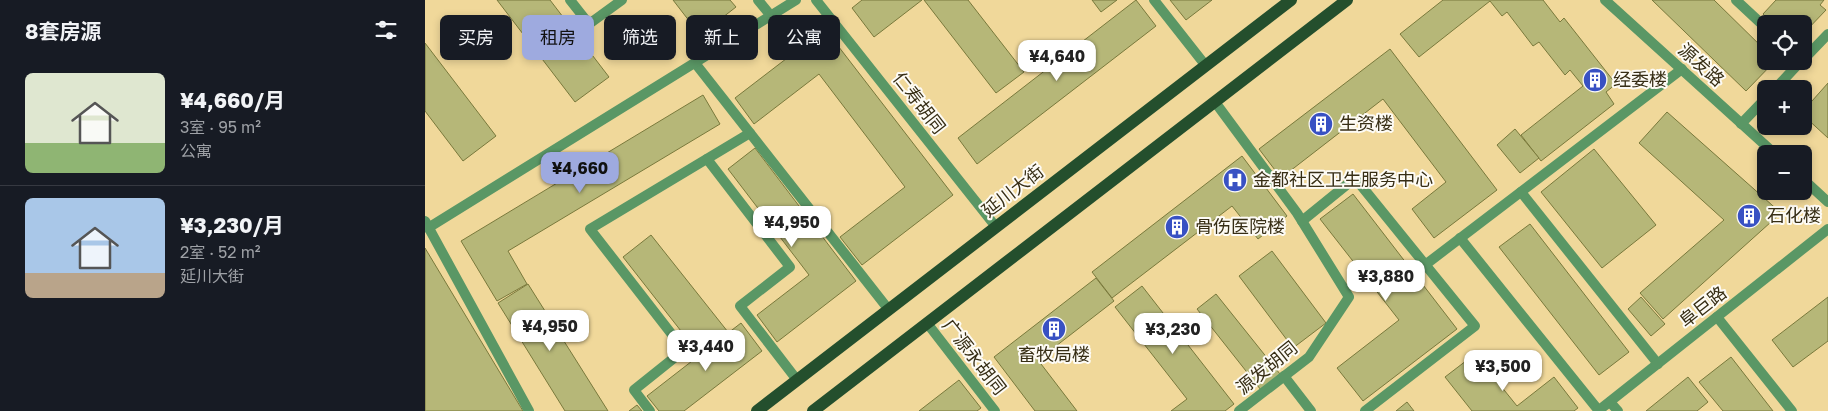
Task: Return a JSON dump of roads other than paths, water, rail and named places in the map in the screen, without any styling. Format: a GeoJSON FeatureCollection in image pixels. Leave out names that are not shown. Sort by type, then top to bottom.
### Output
{"type":"FeatureCollection","features":[{"type":"Feature","properties":{"kind":"main road","name":"延川大街"},"geometry":{"type":"LineString","coordinates":[[757,411],[1291,0]]}},
{"type":"Feature","properties":{"kind":"main road"},"geometry":{"type":"LineString","coordinates":[[813,411],[1347,0]]}},
{"type":"Feature","properties":{"kind":"street"},"geometry":{"type":"LineString","coordinates":[[570,0],[589,24],[622,0]]}},
{"type":"Feature","properties":{"kind":"street"},"geometry":{"type":"LineString","coordinates":[[759,0],[770,15]]}},
{"type":"Feature","properties":{"kind":"street"},"geometry":{"type":"LineString","coordinates":[[773,15],[796,0]]}},
{"type":"Feature","properties":{"kind":"street","name":"仁寿胡同"},"geometry":{"type":"LineString","coordinates":[[816,0],[996,227]]}},
{"type":"Feature","properties":{"kind":"street"},"geometry":{"type":"LineString","coordinates":[[1154,0],[1206,66]]}},
{"type":"Feature","properties":{"kind":"street","name":"源发路"},"geometry":{"type":"LineString","coordinates":[[1605,0],[1765,145]]}},
{"type":"Feature","properties":{"kind":"street"},"geometry":{"type":"LineString","coordinates":[[1736,0],[1757,20]]}},
{"type":"Feature","properties":{"kind":"street"},"geometry":{"type":"LineString","coordinates":[[529,411],[426,224],[768,18]]}},
{"type":"Feature","properties":{"kind":"street"},"geometry":{"type":"LineString","coordinates":[[1812,51],[1828,34]]}},
{"type":"Feature","properties":{"kind":"street"},"geometry":{"type":"LineString","coordinates":[[695,63],[889,310]]}},
{"type":"Feature","properties":{"kind":"street"},"geometry":{"type":"LineString","coordinates":[[1425,265],[1682,69]]}},
{"type":"Feature","properties":{"kind":"street"},"geometry":{"type":"LineString","coordinates":[[1784,80],[1793,70]]}},
{"type":"Feature","properties":{"kind":"street","name":"源发胡同"},"geometry":{"type":"LineString","coordinates":[[1215,102],[1302,221],[1349,297],[1309,357],[1239,411]]}},
{"type":"Feature","properties":{"kind":"street"},"geometry":{"type":"LineString","coordinates":[[1741,124],[1757,107]]}},
{"type":"Feature","properties":{"kind":"street"},"geometry":{"type":"LineString","coordinates":[[651,411],[634,390],[684,350],[590,229],[750,133]]}},
{"type":"Feature","properties":{"kind":"street"},"geometry":{"type":"LineString","coordinates":[[707,159],[790,267],[740,306],[797,380]]}},
{"type":"Feature","properties":{"kind":"street"},"geometry":{"type":"LineString","coordinates":[[1302,221],[1355,178],[1475,326],[1365,411]]}},
{"type":"Feature","properties":{"kind":"street"},"geometry":{"type":"LineString","coordinates":[[1812,187],[1828,202]]}},
{"type":"Feature","properties":{"kind":"street"},"geometry":{"type":"LineString","coordinates":[[1521,192],[1658,364]]}},
{"type":"Feature","properties":{"kind":"street","name":"阜巨路"},"geometry":{"type":"LineString","coordinates":[[1598,411],[1828,229]]}},
{"type":"Feature","properties":{"kind":"street"},"geometry":{"type":"LineString","coordinates":[[1460,238],[1598,411]]}},
{"type":"Feature","properties":{"kind":"street"},"geometry":{"type":"LineString","coordinates":[[1717,317],[1792,411]]}},
{"type":"Feature","properties":{"kind":"street","name":"广源永胡同"},"geometry":{"type":"LineString","coordinates":[[927,323],[995,411]]}},
{"type":"Feature","properties":{"kind":"street"},"geometry":{"type":"LineString","coordinates":[[1284,376],[1311,411]]}},
{"type":"Feature","properties":{"kind":"street"},"geometry":{"type":"LineString","coordinates":[[1610,402],[1618,411]]}},
{"type":"Feature","properties":{"kind":"place","name":"经委楼"},"geometry":{"type":"Point","coordinates":[1595,80]}},
{"type":"Feature","properties":{"kind":"place","name":"生资楼"},"geometry":{"type":"Point","coordinates":[1321,124]}},
{"type":"Feature","properties":{"kind":"place","name":"金都社区卫生服务中心"},"geometry":{"type":"Point","coordinates":[1235,180]}},
{"type":"Feature","properties":{"kind":"place","name":"石化楼"},"geometry":{"type":"Point","coordinates":[1749,216]}},
{"type":"Feature","properties":{"kind":"place","name":"骨伤医院楼"},"geometry":{"type":"Point","coordinates":[1177,227]}},
{"type":"Feature","properties":{"kind":"place","name":"畜牧局楼"},"geometry":{"type":"Point","coordinates":[1054,329]}}]}
